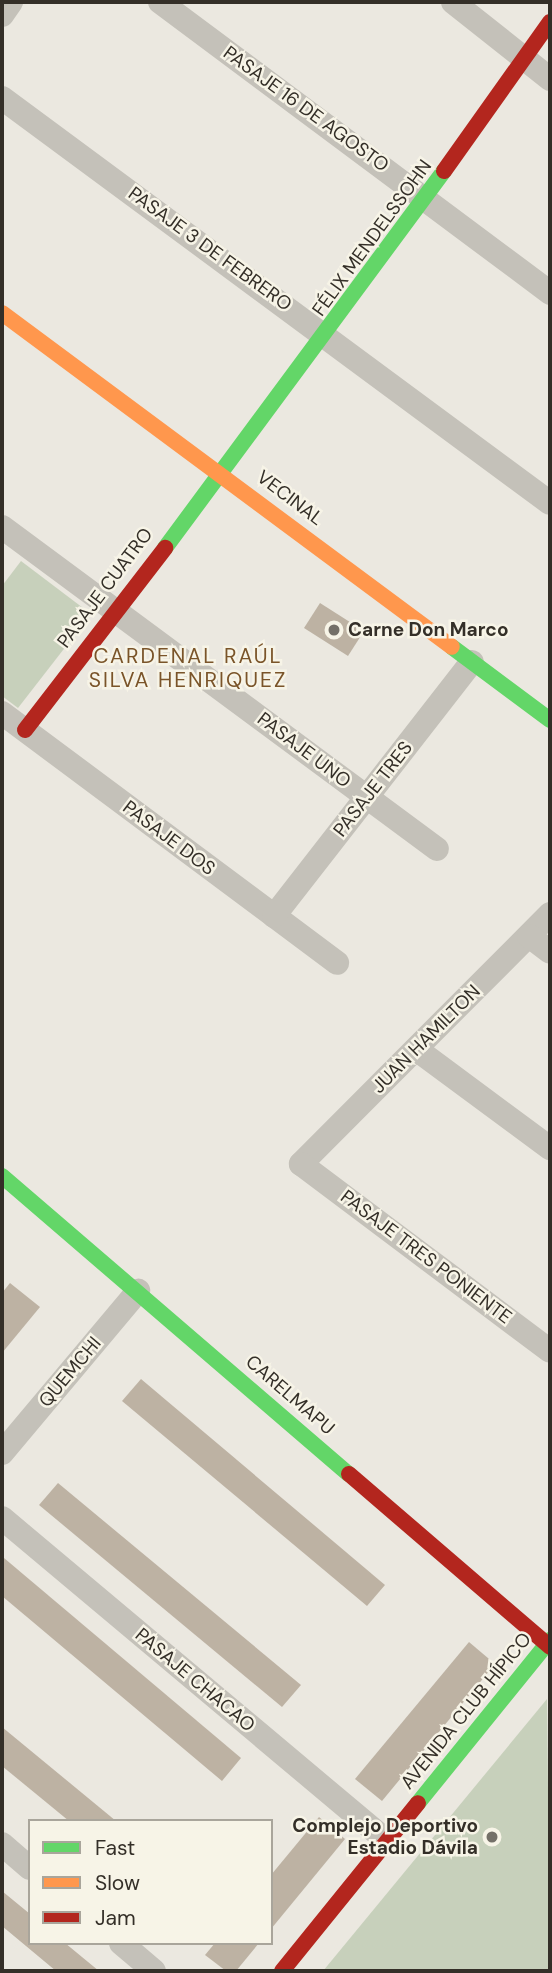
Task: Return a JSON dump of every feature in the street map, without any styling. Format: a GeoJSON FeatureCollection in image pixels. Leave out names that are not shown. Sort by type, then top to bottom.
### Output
{"type":"FeatureCollection","features":[{"type":"Feature","properties":{"kind":"street"},"geometry":{"type":"LineString","coordinates":[[2,15],[11,2]]}},
{"type":"Feature","properties":{"kind":"street","name":"PASAJE 16 DE AGOSTO"},"geometry":{"type":"LineString","coordinates":[[160,2],[550,292]]}},
{"type":"Feature","properties":{"kind":"street"},"geometry":{"type":"LineString","coordinates":[[453,2],[550,79]]}},
{"type":"Feature","properties":{"kind":"street","name":"FÉLIX MENDELSSOHN"},"geometry":{"type":"LineString","coordinates":[[220,472],[327,336],[525,61],[550,22]]}},
{"type":"Feature","properties":{"kind":"street","name":"PASAJE 3 DE FEBRERO"},"geometry":{"type":"LineString","coordinates":[[2,98],[550,503]]}},
{"type":"Feature","properties":{"kind":"street","name":"VECINAL"},"geometry":{"type":"LineString","coordinates":[[2,313],[220,472],[550,720]]}},
{"type":"Feature","properties":{"kind":"street","name":"PASAJE CUATRO"},"geometry":{"type":"LineString","coordinates":[[24,730],[220,472]]}},
{"type":"Feature","properties":{"kind":"street","name":"PASAJE UNO"},"geometry":{"type":"LineString","coordinates":[[2,527],[437,849]]}},
{"type":"Feature","properties":{"kind":"street","name":"PASAJE TRES"},"geometry":{"type":"LineString","coordinates":[[274,916],[472,662]]}},
{"type":"Feature","properties":{"kind":"street","name":"PASAJE DOS"},"geometry":{"type":"LineString","coordinates":[[2,713],[337,962]]}},
{"type":"Feature","properties":{"kind":"street","name":"JUAN HAMILTON"},"geometry":{"type":"LineString","coordinates":[[301,1164],[550,914]]}},
{"type":"Feature","properties":{"kind":"street"},"geometry":{"type":"LineString","coordinates":[[528,936],[550,952]]}},
{"type":"Feature","properties":{"kind":"street"},"geometry":{"type":"LineString","coordinates":[[416,1049],[550,1148]]}},
{"type":"Feature","properties":{"kind":"street","name":"PASAJE TRES PONIENTE"},"geometry":{"type":"LineString","coordinates":[[301,1164],[550,1351]]}},
{"type":"Feature","properties":{"kind":"street","name":"CARELMAPU"},"geometry":{"type":"LineString","coordinates":[[2,1176],[549,1644]]}},
{"type":"Feature","properties":{"kind":"street","name":"QUEMCHI"},"geometry":{"type":"LineString","coordinates":[[2,1454],[138,1291]]}},
{"type":"Feature","properties":{"kind":"street","name":"PASAJE CHACAO"},"geometry":{"type":"LineString","coordinates":[[2,1518],[388,1842]]}},
{"type":"Feature","properties":{"kind":"street","name":"AVENIDA CLUB HÍPICO"},"geometry":{"type":"LineString","coordinates":[[282,1971],[549,1644]]}},
{"type":"Feature","properties":{"kind":"street"},"geometry":{"type":"LineString","coordinates":[[2,1844],[28,1866]]}},
{"type":"Feature","properties":{"kind":"street"},"geometry":{"type":"LineString","coordinates":[[123,1945],[154,1971]]}},
{"type":"Feature","properties":{"kind":"green space"},"geometry":{"type":"Polygon","coordinates":[[[21,561],[91,614],[18,708],[2,696],[2,586],[21,561]]]}},
{"type":"Feature","properties":{"kind":"green space","name":"Complejo Deportivo Estadio Dávila"},"geometry":{"type":"Polygon","coordinates":[[[547,1699],[550,1971],[323,1971],[547,1699]]]}},
{"type":"Feature","properties":{"kind":"building","name":"Carne Don Marco"},"geometry":{"type":"Polygon","coordinates":[[[320,603],[364,631],[348,656],[304,628],[320,603]]]}},
{"type":"Feature","properties":{"kind":"building"},"geometry":{"type":"Polygon","coordinates":[[[10,1283],[40,1307],[2,1353],[2,1293],[10,1283]]]}},
{"type":"Feature","properties":{"kind":"building"},"geometry":{"type":"Polygon","coordinates":[[[141,1379],[385,1585],[367,1606],[122,1401],[141,1379]]]}},
{"type":"Feature","properties":{"kind":"building"},"geometry":{"type":"Polygon","coordinates":[[[58,1483],[301,1685],[282,1707],[39,1505],[58,1483]]]}},
{"type":"Feature","properties":{"kind":"building"},"geometry":{"type":"Polygon","coordinates":[[[4,1558],[241,1758],[222,1781],[2,1596],[4,1558]]]}},
{"type":"Feature","properties":{"kind":"building"},"geometry":{"type":"Polygon","coordinates":[[[469,1642],[495,1664],[382,1801],[355,1779],[469,1642]]]}},
{"type":"Feature","properties":{"kind":"building"},"geometry":{"type":"Polygon","coordinates":[[[2,1727],[114,1819],[67,1819],[2,1766],[2,1727]]]}},
{"type":"Feature","properties":{"kind":"building"},"geometry":{"type":"Polygon","coordinates":[[[319,1817],[345,1839],[273,1927],[273,1873],[319,1817]]]}},
{"type":"Feature","properties":{"kind":"building"},"geometry":{"type":"Polygon","coordinates":[[[2,1891],[28,1912],[28,1945],[67,1945],[99,1971],[56,1971],[2,1926],[2,1891]]]}},
{"type":"Feature","properties":{"kind":"building"},"geometry":{"type":"Polygon","coordinates":[[[213,1945],[257,1945],[236,1971],[226,1971],[205,1955],[213,1945]]]}},
{"type":"Feature","properties":{"kind":"traffic: fast"},"geometry":{"type":"LineString","coordinates":[[165,548],[444,171]]}},
{"type":"Feature","properties":{"kind":"traffic: fast"},"geometry":{"type":"LineString","coordinates":[[452,647],[550,720]]}},
{"type":"Feature","properties":{"kind":"traffic: fast"},"geometry":{"type":"LineString","coordinates":[[2,1176],[349,1474]]}},
{"type":"Feature","properties":{"kind":"traffic: fast"},"geometry":{"type":"LineString","coordinates":[[418,1803],[550,1640]]}},
{"type":"Feature","properties":{"kind":"traffic: slow"},"geometry":{"type":"LineString","coordinates":[[2,313],[452,647]]}},
{"type":"Feature","properties":{"kind":"traffic: jam"},"geometry":{"type":"LineString","coordinates":[[444,171],[550,22]]}},
{"type":"Feature","properties":{"kind":"traffic: jam"},"geometry":{"type":"LineString","coordinates":[[25,730],[165,548]]}},
{"type":"Feature","properties":{"kind":"traffic: jam"},"geometry":{"type":"LineString","coordinates":[[349,1474],[550,1647]]}},
{"type":"Feature","properties":{"kind":"traffic: jam"},"geometry":{"type":"LineString","coordinates":[[282,1971],[418,1803]]}},
{"type":"Feature","properties":{"kind":"place","name":"Carne Don Marco"},"geometry":{"type":"Point","coordinates":[334,630]}},
{"type":"Feature","properties":{"kind":"place","name":"Complejo Deportivo Estadio Dávila"},"geometry":{"type":"Point","coordinates":[492,1837]}},
{"type":"Feature","properties":{"kind":"district","name":"CARDENAL RAÚL SILVA HENRIQUEZ"},"geometry":{"type":"Point","coordinates":[188,668]}}]}
